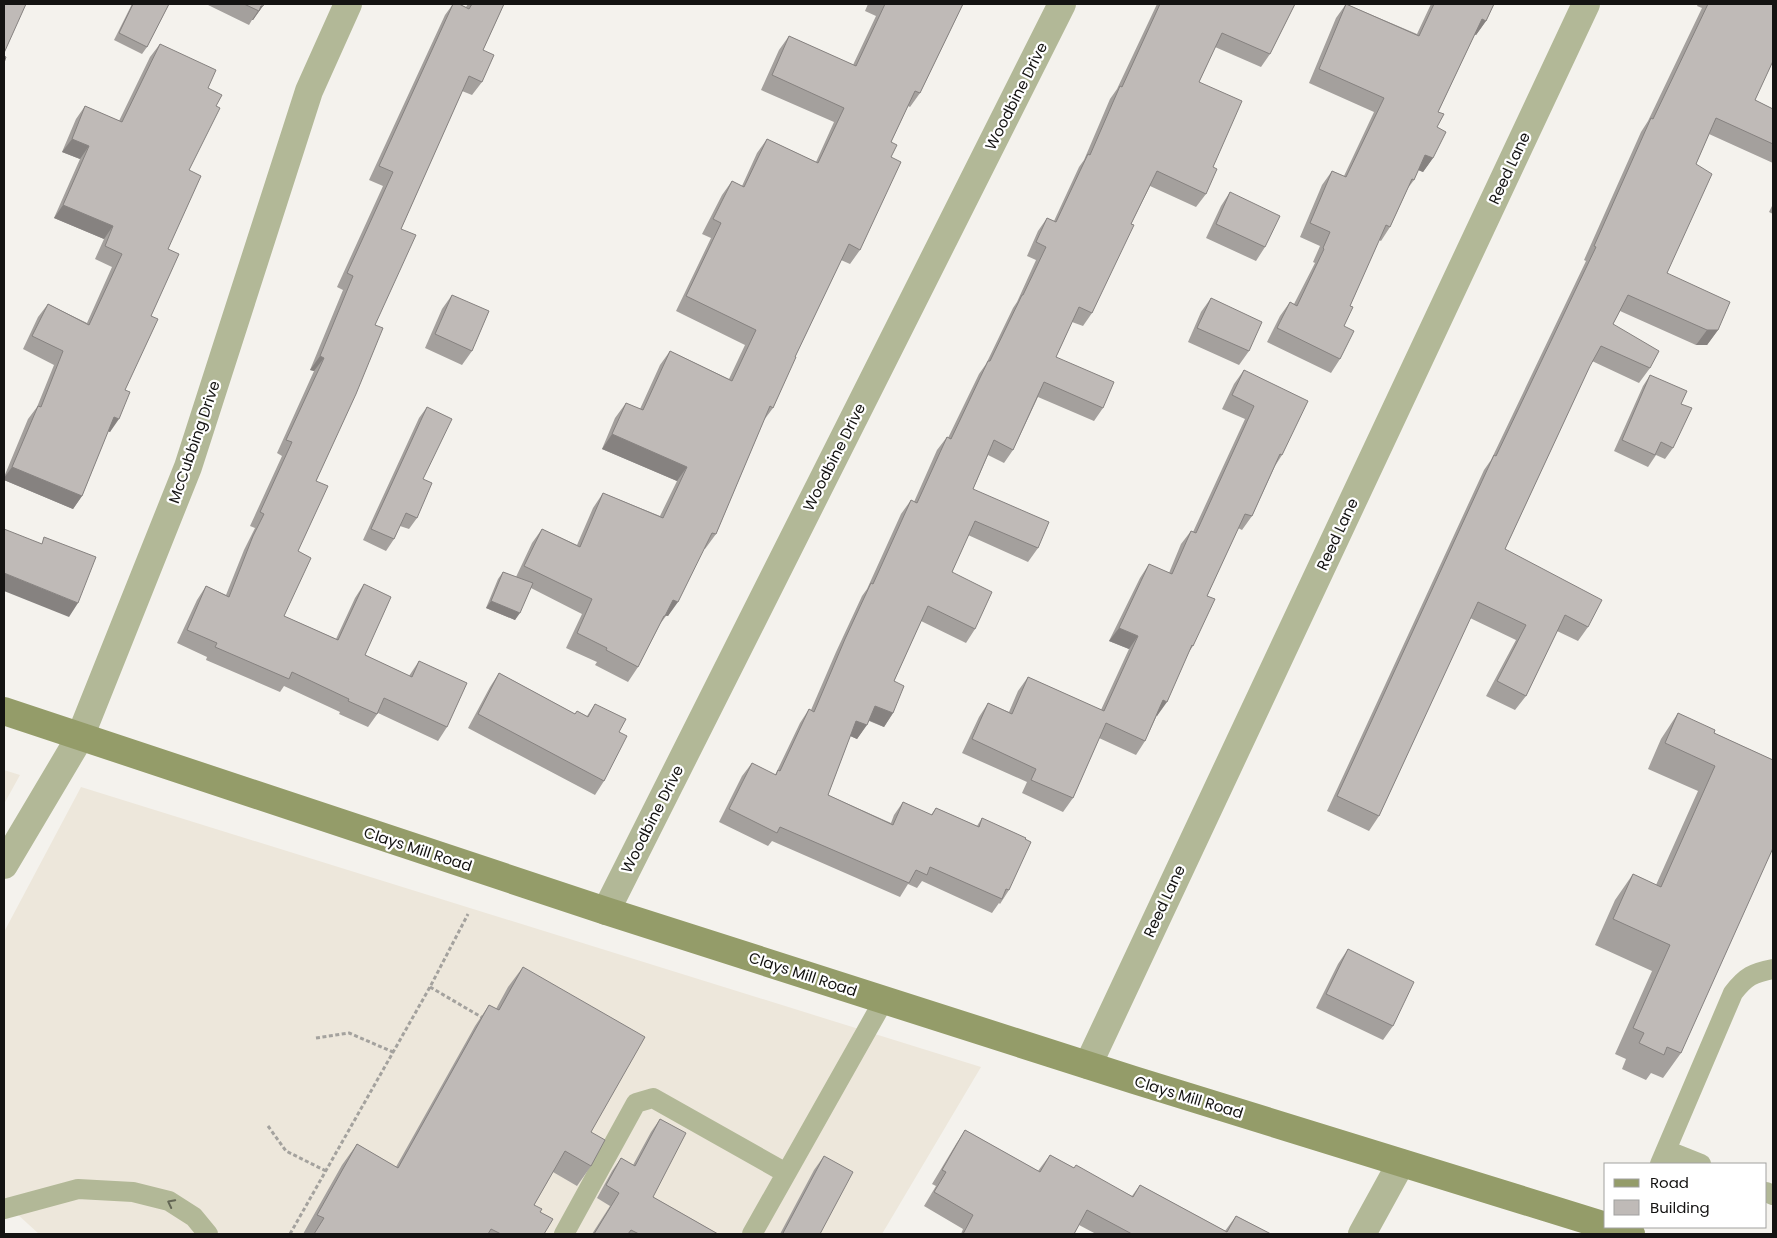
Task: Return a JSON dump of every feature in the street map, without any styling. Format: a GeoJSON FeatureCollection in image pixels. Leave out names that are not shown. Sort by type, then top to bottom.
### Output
{"type":"FeatureCollection","features":[{"type":"Feature","properties":{"kind":"main road","name":"Clays Mill Road"},"geometry":{"type":"LineString","coordinates":[[4,711],[606,911],[1088,1065],[1604,1226]]}},
{"type":"Feature","properties":{"kind":"main road","name":"Clays Mill Road"},"geometry":{"type":"LineString","coordinates":[[1610,1228],[1631,1234]]}},
{"type":"Feature","properties":{"kind":"street","name":"McCubbing Drive"},"geometry":{"type":"LineString","coordinates":[[4,865],[80,737],[188,467],[309,91],[348,4]]}},
{"type":"Feature","properties":{"kind":"street","name":"Woodbine Drive"},"geometry":{"type":"LineString","coordinates":[[606,911],[1062,4]]}},
{"type":"Feature","properties":{"kind":"street","name":"Reed Lane"},"geometry":{"type":"LineString","coordinates":[[1088,1065],[1586,4]]}},
{"type":"Feature","properties":{"kind":"street"},"geometry":{"type":"LineString","coordinates":[[1362,1234],[1401,1163]]}},
{"type":"Feature","properties":{"kind":"lane"},"geometry":{"type":"LineString","coordinates":[[1695,1163],[1663,1157],[1733,993],[1743,980],[1752,975],[1773,969]]}},
{"type":"Feature","properties":{"kind":"lane"},"geometry":{"type":"LineString","coordinates":[[752,1234],[884,1000]]}},
{"type":"Feature","properties":{"kind":"lane"},"geometry":{"type":"LineString","coordinates":[[564,1234],[636,1103],[653,1098],[786,1173]]}},
{"type":"Feature","properties":{"kind":"lane"},"geometry":{"type":"LineString","coordinates":[[4,1209],[78,1189],[133,1192],[169,1201],[194,1217],[208,1234]]}},
{"type":"Feature","properties":{"kind":"path"},"geometry":{"type":"LineString","coordinates":[[290,1234],[430,987],[468,914]]}},
{"type":"Feature","properties":{"kind":"path"},"geometry":{"type":"LineString","coordinates":[[430,987],[490,1021]]}},
{"type":"Feature","properties":{"kind":"path"},"geometry":{"type":"LineString","coordinates":[[316,1038],[349,1033],[393,1052]]}},
{"type":"Feature","properties":{"kind":"path"},"geometry":{"type":"LineString","coordinates":[[268,1126],[286,1150],[326,1171]]}},
{"type":"Feature","properties":{"kind":"shaded area"},"geometry":{"type":"Polygon","coordinates":[[[4,770],[20,775],[4,804],[4,770]]]}},
{"type":"Feature","properties":{"kind":"shaded area"},"geometry":{"type":"Polygon","coordinates":[[[81,787],[981,1067],[882,1234],[39,1234],[4,1202],[4,932],[81,787]]]}},
{"type":"Feature","properties":{"kind":"building"},"geometry":{"type":"Polygon","coordinates":[[[4,4],[26,4],[4,53],[4,4]]]}},
{"type":"Feature","properties":{"kind":"building"},"geometry":{"type":"Polygon","coordinates":[[[133,4],[169,4],[147,47],[119,33],[133,4]]]}},
{"type":"Feature","properties":{"kind":"building"},"geometry":{"type":"Polygon","coordinates":[[[244,4],[264,4],[259,11],[244,4]]]}},
{"type":"Feature","properties":{"kind":"building"},"geometry":{"type":"Polygon","coordinates":[[[453,4],[459,4],[469,9],[472,4],[504,4],[483,50],[494,55],[482,82],[469,76],[401,229],[416,235],[375,325],[383,328],[356,394],[316,481],[328,486],[298,551],[311,558],[284,616],[338,640],[364,584],[391,597],[365,655],[412,677],[419,661],[467,683],[447,727],[384,698],[377,714],[292,672],[289,679],[215,647],[217,643],[187,630],[206,586],[229,597],[253,536],[264,514],[260,512],[292,442],[286,440],[324,358],[320,356],[353,276],[347,273],[393,172],[379,166],[453,4]]]}},
{"type":"Feature","properties":{"kind":"building"},"geometry":{"type":"Polygon","coordinates":[[[885,4],[963,4],[920,93],[915,91],[891,142],[897,145],[891,157],[901,162],[860,250],[849,244],[773,408],[770,406],[716,534],[712,533],[678,602],[673,600],[638,667],[606,650],[607,648],[577,633],[592,599],[524,566],[542,529],[580,547],[603,493],[663,518],[687,467],[612,434],[626,403],[643,410],[670,351],[732,381],[756,330],[686,296],[721,223],[713,219],[732,181],[744,187],[767,139],[818,163],[844,108],[772,75],[789,36],[856,66],[885,4]]]}},
{"type":"Feature","properties":{"kind":"building"},"geometry":{"type":"Polygon","coordinates":[[[1160,4],[1295,4],[1270,54],[1222,33],[1199,82],[1242,101],[1213,167],[1217,169],[1206,194],[1157,171],[1131,224],[1134,225],[1092,313],[1079,307],[1056,357],[1114,382],[1103,408],[1044,382],[1013,450],[994,440],[973,489],[1049,522],[1038,548],[975,521],[952,572],[992,592],[975,629],[928,606],[894,681],[904,686],[893,713],[875,706],[867,725],[856,721],[828,795],[893,825],[903,802],[932,815],[936,808],[979,827],[982,818],[1031,842],[1009,890],[1006,889],[1002,899],[930,867],[927,875],[916,870],[909,883],[780,827],[777,833],[729,809],[752,763],[776,775],[778,770],[780,771],[809,709],[814,712],[845,639],[871,583],[873,584],[911,500],[917,503],[947,437],[951,439],[1046,247],[1036,242],[1047,218],[1056,222],[1088,154],[1090,155],[1120,86],[1122,87],[1160,4]]]}},
{"type":"Feature","properties":{"kind":"building"},"geometry":{"type":"Polygon","coordinates":[[[1346,4],[1419,36],[1434,4],[1494,4],[1486,21],[1482,19],[1438,112],[1444,114],[1437,127],[1446,132],[1433,158],[1425,155],[1390,227],[1386,225],[1350,306],[1353,307],[1344,326],[1354,331],[1340,359],[1277,328],[1290,302],[1297,306],[1330,232],[1310,223],[1332,171],[1346,177],[1384,98],[1319,69],[1346,4]]]}},
{"type":"Feature","properties":{"kind":"building"},"geometry":{"type":"Polygon","coordinates":[[[1708,4],[1773,4],[1773,61],[1755,100],[1773,109],[1773,144],[1716,118],[1696,164],[1712,174],[1667,273],[1730,302],[1718,330],[1707,330],[1628,295],[1613,324],[1659,351],[1650,368],[1601,346],[1505,549],[1602,600],[1588,627],[1565,615],[1526,696],[1497,681],[1526,625],[1478,602],[1379,816],[1337,796],[1494,455],[1496,456],[1596,247],[1594,246],[1651,118],[1653,119],[1708,4]]]}},
{"type":"Feature","properties":{"kind":"building"},"geometry":{"type":"Polygon","coordinates":[[[160,44],[216,70],[208,88],[222,95],[216,106],[220,108],[189,170],[201,176],[168,249],[179,254],[151,316],[158,319],[125,390],[130,392],[119,419],[114,417],[82,496],[12,467],[38,406],[41,407],[63,351],[32,336],[48,304],[89,325],[122,254],[105,246],[113,226],[63,205],[89,146],[72,139],[85,106],[122,122],[160,44]]]}},
{"type":"Feature","properties":{"kind":"building"},"geometry":{"type":"Polygon","coordinates":[[[1230,192],[1280,216],[1265,247],[1216,224],[1230,192]]]}},
{"type":"Feature","properties":{"kind":"building"},"geometry":{"type":"Polygon","coordinates":[[[452,295],[489,311],[472,351],[435,334],[452,295]]]}},
{"type":"Feature","properties":{"kind":"building"},"geometry":{"type":"Polygon","coordinates":[[[1211,298],[1262,322],[1249,351],[1197,328],[1211,298]]]}},
{"type":"Feature","properties":{"kind":"building"},"geometry":{"type":"Polygon","coordinates":[[[1244,370],[1308,401],[1282,455],[1280,454],[1252,516],[1245,514],[1207,596],[1215,599],[1167,702],[1163,700],[1145,741],[1106,723],[1073,798],[1031,780],[1036,769],[972,739],[988,703],[1012,714],[1028,677],[1104,711],[1138,636],[1119,628],[1149,564],[1172,574],[1191,531],[1196,533],[1254,406],[1232,395],[1244,370]]]}},
{"type":"Feature","properties":{"kind":"building"},"geometry":{"type":"Polygon","coordinates":[[[1650,375],[1687,391],[1681,404],[1692,408],[1673,448],[1661,442],[1655,455],[1622,440],[1650,375]]]}},
{"type":"Feature","properties":{"kind":"building"},"geometry":{"type":"Polygon","coordinates":[[[427,407],[452,419],[423,479],[432,483],[417,518],[406,513],[394,539],[371,529],[427,407]]]}},
{"type":"Feature","properties":{"kind":"building"},"geometry":{"type":"Polygon","coordinates":[[[4,529],[42,544],[44,537],[96,557],[78,603],[4,573],[4,529]]]}},
{"type":"Feature","properties":{"kind":"building"},"geometry":{"type":"Polygon","coordinates":[[[503,572],[533,583],[520,613],[491,601],[503,572]]]}},
{"type":"Feature","properties":{"kind":"building"},"geometry":{"type":"Polygon","coordinates":[[[499,673],[575,714],[577,711],[588,717],[595,704],[626,719],[619,732],[627,736],[604,781],[478,714],[499,673]]]}},
{"type":"Feature","properties":{"kind":"building"},"geometry":{"type":"Polygon","coordinates":[[[1678,713],[1715,730],[1714,733],[1773,760],[1773,848],[1681,1053],[1667,1047],[1664,1055],[1639,1043],[1644,1033],[1633,1028],[1670,945],[1613,919],[1633,874],[1661,887],[1715,766],[1665,743],[1678,713]]]}},
{"type":"Feature","properties":{"kind":"building"},"geometry":{"type":"Polygon","coordinates":[[[1348,949],[1414,982],[1393,1026],[1326,994],[1348,949]]]}},
{"type":"Feature","properties":{"kind":"building"},"geometry":{"type":"Polygon","coordinates":[[[523,967],[645,1037],[591,1132],[605,1140],[591,1166],[565,1151],[534,1205],[542,1209],[540,1212],[553,1219],[544,1234],[501,1234],[491,1229],[488,1234],[314,1234],[324,1218],[317,1215],[357,1144],[398,1168],[489,1005],[499,1010],[523,967]]]}},
{"type":"Feature","properties":{"kind":"building"},"geometry":{"type":"Polygon","coordinates":[[[660,1119],[686,1133],[653,1197],[718,1234],[639,1234],[631,1230],[628,1234],[594,1234],[619,1193],[606,1185],[621,1158],[635,1166],[660,1119]]]}},
{"type":"Feature","properties":{"kind":"building"},"geometry":{"type":"Polygon","coordinates":[[[965,1130],[1040,1172],[1050,1155],[1074,1168],[1076,1165],[1133,1197],[1140,1185],[1227,1232],[1236,1216],[1271,1234],[1132,1234],[1087,1210],[1074,1234],[963,1234],[973,1215],[934,1192],[946,1172],[942,1170],[965,1130]]]}},
{"type":"Feature","properties":{"kind":"building"},"geometry":{"type":"Polygon","coordinates":[[[824,1156],[853,1172],[820,1234],[783,1233],[824,1156]]]}}]}
